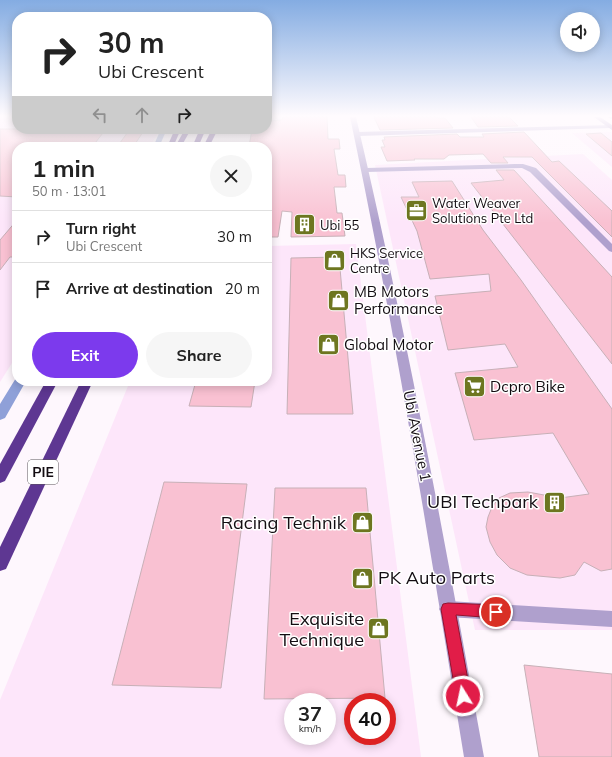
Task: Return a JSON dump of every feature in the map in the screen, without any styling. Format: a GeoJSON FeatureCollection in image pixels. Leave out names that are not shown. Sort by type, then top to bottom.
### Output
{"type":"FeatureCollection","features":[{"type":"Feature","properties":{"kind":"highway","name":"PIE"},"geometry":{"type":"LineString","coordinates":[[0,477],[49,386]]}},
{"type":"Feature","properties":{"kind":"highway","name":"PIE"},"geometry":{"type":"LineString","coordinates":[[0,564],[85,386]]}},
{"type":"Feature","properties":{"kind":"street","name":"Ubi Avenue 1"},"geometry":{"type":"LineString","coordinates":[[362,152],[423,466],[474,756]]}},
{"type":"Feature","properties":{"kind":"street"},"geometry":{"type":"LineString","coordinates":[[366,170],[516,166],[528,168],[533,170],[612,249]]}},
{"type":"Feature","properties":{"kind":"street"},"geometry":{"type":"LineString","coordinates":[[448,609],[612,619]]}},
{"type":"Feature","properties":{"kind":"shaded area"},"geometry":{"type":"Polygon","coordinates":[[[0,152],[12,152],[12,363],[0,382],[0,152]]]}},
{"type":"Feature","properties":{"kind":"shaded area"},"geometry":{"type":"Polygon","coordinates":[[[595,152],[612,152],[612,167],[595,152]]]}},
{"type":"Feature","properties":{"kind":"shaded area","name":"UBI Techpark"},"geometry":{"type":"Polygon","coordinates":[[[583,154],[612,180],[612,630],[475,630],[375,165],[583,154]]]}},
{"type":"Feature","properties":{"kind":"shaded area"},"geometry":{"type":"Polygon","coordinates":[[[356,244],[421,757],[0,757],[0,700],[128,386],[272,386],[272,246],[356,244]]]}},
{"type":"Feature","properties":{"kind":"building"},"geometry":{"type":"Polygon","coordinates":[[[0,152],[12,152],[12,197],[0,196],[0,152]]]}},
{"type":"Feature","properties":{"kind":"building"},"geometry":{"type":"Polygon","coordinates":[[[272,152],[335,152],[338,175],[345,175],[346,187],[334,187],[337,213],[342,213],[345,236],[291,237],[292,212],[282,211],[278,237],[272,237],[272,152]]]}},
{"type":"Feature","properties":{"kind":"building"},"geometry":{"type":"Polygon","coordinates":[[[383,152],[543,152],[552,162],[559,161],[612,211],[612,237],[532,157],[503,157],[508,163],[491,163],[483,154],[449,155],[444,159],[387,161],[383,152]]]}},
{"type":"Feature","properties":{"kind":"building"},"geometry":{"type":"Polygon","coordinates":[[[496,170],[514,170],[612,277],[612,364],[471,183],[504,180],[496,170]]]}},
{"type":"Feature","properties":{"kind":"building"},"geometry":{"type":"Polygon","coordinates":[[[452,181],[483,230],[521,280],[612,409],[612,569],[601,571],[584,562],[575,575],[560,578],[527,575],[510,568],[497,555],[490,542],[486,527],[488,517],[492,507],[499,498],[510,493],[528,492],[560,498],[589,494],[553,433],[474,440],[455,373],[518,367],[505,344],[448,350],[435,296],[491,291],[489,274],[430,279],[417,231],[401,197],[419,197],[412,182],[452,181]]]}},
{"type":"Feature","properties":{"kind":"building"},"geometry":{"type":"Polygon","coordinates":[[[12,226],[12,257],[10,257],[0,270],[0,240],[12,226]]]}},
{"type":"Feature","properties":{"kind":"building"},"geometry":{"type":"Polygon","coordinates":[[[339,257],[353,414],[287,414],[291,258],[339,257]]]}},
{"type":"Feature","properties":{"kind":"building"},"geometry":{"type":"Polygon","coordinates":[[[195,386],[254,386],[251,407],[189,406],[195,386]]]}},
{"type":"Feature","properties":{"kind":"building"},"geometry":{"type":"Polygon","coordinates":[[[164,482],[247,484],[221,688],[112,685],[164,482]]]}},
{"type":"Feature","properties":{"kind":"building"},"geometry":{"type":"Polygon","coordinates":[[[275,488],[366,488],[385,693],[344,693],[344,698],[336,698],[336,693],[284,693],[284,699],[264,699],[275,488]]]}},
{"type":"Feature","properties":{"kind":"building"},"geometry":{"type":"Polygon","coordinates":[[[524,665],[612,674],[612,757],[539,757],[524,665]]]}},
{"type":"Feature","properties":{"kind":"waterway"},"geometry":{"type":"LineString","coordinates":[[0,415],[17,386]]}},
{"type":"Feature","properties":{"kind":"place","name":"Water Weaver Solutions Pte Ltd"},"geometry":{"type":"Point","coordinates":[417,210]}},
{"type":"Feature","properties":{"kind":"place","name":"Ubi 55"},"geometry":{"type":"Point","coordinates":[305,225]}},
{"type":"Feature","properties":{"kind":"place","name":"HKS Service Centre"},"geometry":{"type":"Point","coordinates":[334,260]}},
{"type":"Feature","properties":{"kind":"place","name":"MB Motors Performance"},"geometry":{"type":"Point","coordinates":[338,301]}},
{"type":"Feature","properties":{"kind":"place","name":"Global Motor"},"geometry":{"type":"Point","coordinates":[329,345]}},
{"type":"Feature","properties":{"kind":"place","name":"Dcpro Bike"},"geometry":{"type":"Point","coordinates":[475,387]}},
{"type":"Feature","properties":{"kind":"place","name":"UBI Techpark"},"geometry":{"type":"Point","coordinates":[554,502]}},
{"type":"Feature","properties":{"kind":"place","name":"Racing Technik"},"geometry":{"type":"Point","coordinates":[362,523]}},
{"type":"Feature","properties":{"kind":"place","name":"PK Auto Parts"},"geometry":{"type":"Point","coordinates":[363,578]}},
{"type":"Feature","properties":{"kind":"place","name":"Exquisite Technique"},"geometry":{"type":"Point","coordinates":[379,629]}},
{"type":"Feature","properties":{"kind":"route"},"geometry":{"type":"LineString","coordinates":[[463,696],[448,609],[496,612]]}}]}
